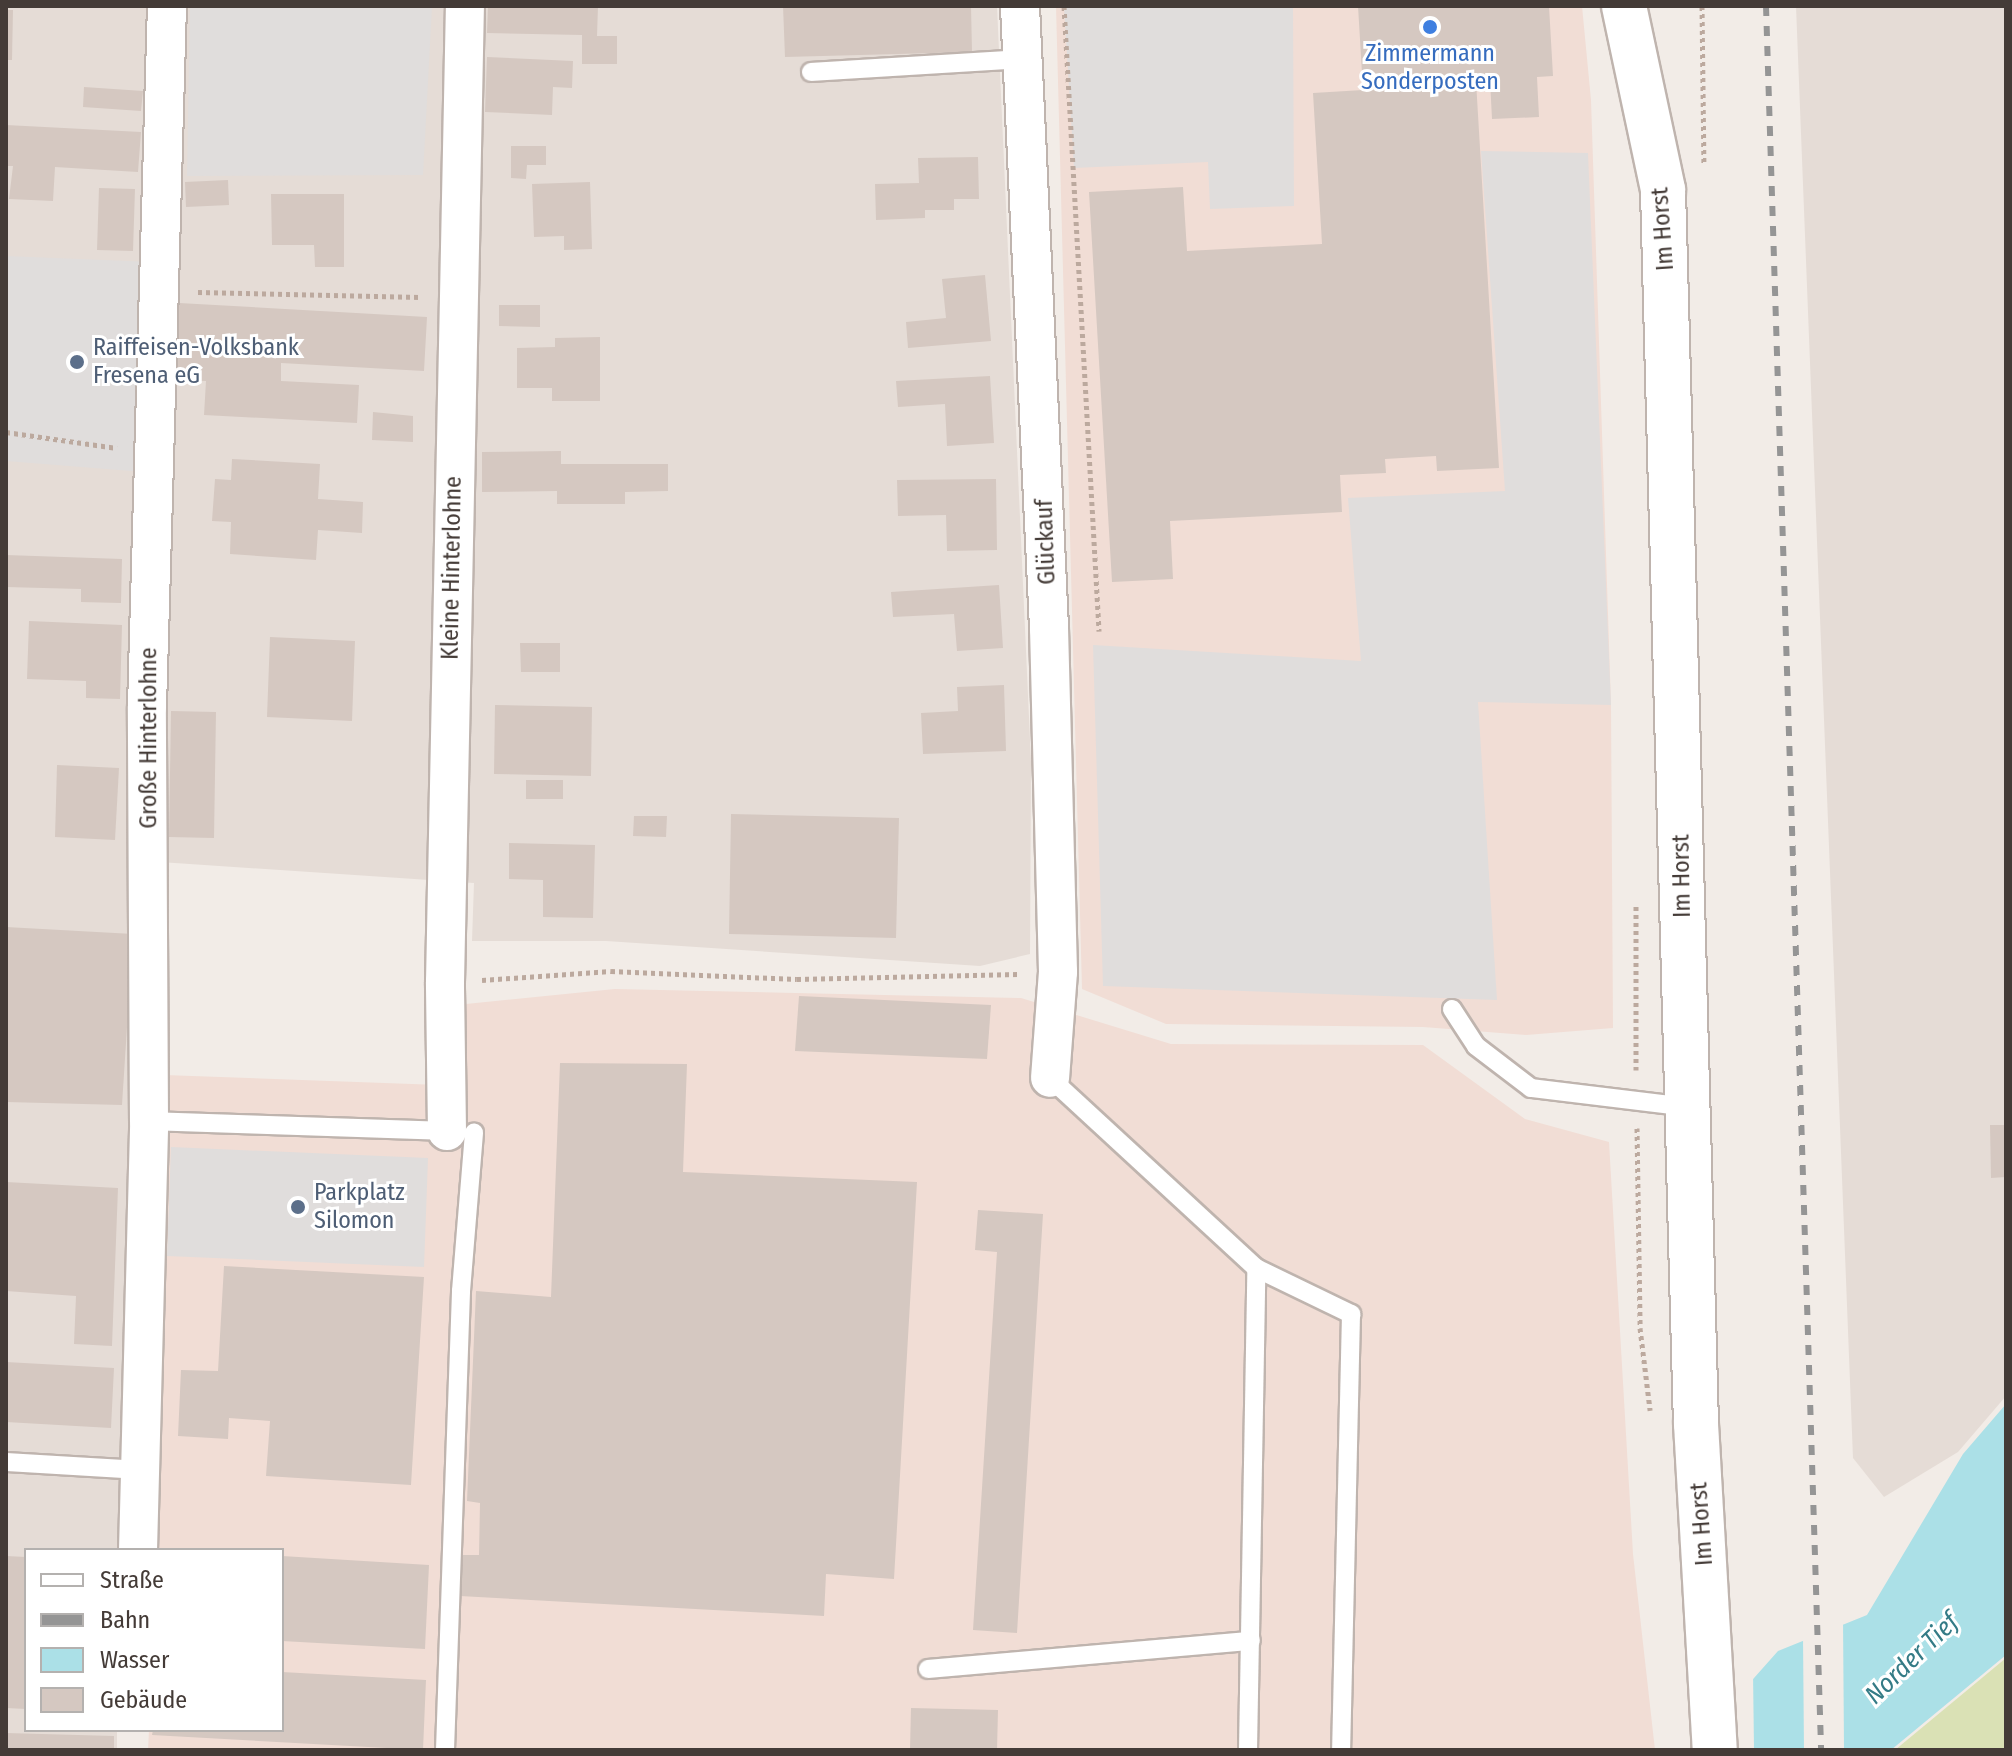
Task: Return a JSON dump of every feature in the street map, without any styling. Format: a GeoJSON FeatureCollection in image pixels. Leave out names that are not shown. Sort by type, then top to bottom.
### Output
{"type":"FeatureCollection","features":[{"type":"Feature","properties":{"kind":"street","name":"Große Hinterlohne"},"geometry":{"type":"LineString","coordinates":[[138,1548],[149,1121],[147,707],[167,6]]}},
{"type":"Feature","properties":{"kind":"street","name":"Kleine Hinterlohne"},"geometry":{"type":"LineString","coordinates":[[460,1132],[445,982],[456,298],[465,6]]}},
{"type":"Feature","properties":{"kind":"street","name":"Glückauf"},"geometry":{"type":"LineString","coordinates":[[1020,6],[1049,628],[1058,972],[1050,1078]]}},
{"type":"Feature","properties":{"kind":"street","name":"Im Horst"},"geometry":{"type":"LineString","coordinates":[[1624,6],[1663,190],[1696,1424],[1715,1750]]}},
{"type":"Feature","properties":{"kind":"lane"},"geometry":{"type":"LineString","coordinates":[[811,72],[1023,59]]}},
{"type":"Feature","properties":{"kind":"lane"},"geometry":{"type":"LineString","coordinates":[[1452,1009],[1476,1046],[1531,1088],[1688,1107]]}},
{"type":"Feature","properties":{"kind":"lane"},"geometry":{"type":"LineString","coordinates":[[1050,1078],[1256,1268],[1351,1314],[1341,1750]]}},
{"type":"Feature","properties":{"kind":"lane"},"geometry":{"type":"LineString","coordinates":[[149,1121],[460,1132],[461,1291],[445,1750]]}},
{"type":"Feature","properties":{"kind":"lane"},"geometry":{"type":"LineString","coordinates":[[1248,1750],[1256,1268]]}},
{"type":"Feature","properties":{"kind":"lane"},"geometry":{"type":"LineString","coordinates":[[6,1462],[140,1470]]}},
{"type":"Feature","properties":{"kind":"lane"},"geometry":{"type":"LineString","coordinates":[[928,1669],[1251,1641]]}},
{"type":"Feature","properties":{"kind":"path"},"geometry":{"type":"LineString","coordinates":[[1064,6],[1099,631]]}},
{"type":"Feature","properties":{"kind":"path"},"geometry":{"type":"LineString","coordinates":[[161,292],[456,298]]}},
{"type":"Feature","properties":{"kind":"path"},"geometry":{"type":"LineString","coordinates":[[6,432],[154,454]]}},
{"type":"Feature","properties":{"kind":"path"},"geometry":{"type":"LineString","coordinates":[[445,982],[611,971],[797,979],[1058,972]]}},
{"type":"Feature","properties":{"kind":"shaded area"},"geometry":{"type":"Polygon","coordinates":[[[6,6],[997,6],[1031,762],[1030,954],[980,966],[606,941],[472,941],[474,883],[160,862],[122,1548],[24,1548],[24,1732],[117,1732],[117,1750],[6,1750],[6,6]]]}},
{"type":"Feature","properties":{"kind":"shaded area"},"geometry":{"type":"Polygon","coordinates":[[[190,6],[432,6],[423,175],[187,176],[190,6]]]}},
{"type":"Feature","properties":{"kind":"shaded area"},"geometry":{"type":"Polygon","coordinates":[[[1056,6],[1582,6],[1591,100],[1611,705],[1613,1028],[1526,1035],[1423,1027],[1166,1024],[1082,989],[1056,6]]]}},
{"type":"Feature","properties":{"kind":"shaded area"},"geometry":{"type":"Polygon","coordinates":[[[1064,6],[1293,6],[1294,206],[1210,209],[1208,162],[1074,168],[1064,6]]]}},
{"type":"Feature","properties":{"kind":"shaded area"},"geometry":{"type":"Polygon","coordinates":[[[1796,6],[2006,6],[2006,1396],[1958,1452],[1884,1497],[1853,1458],[1796,6]]]}},
{"type":"Feature","properties":{"kind":"shaded area"},"geometry":{"type":"Polygon","coordinates":[[[1481,151],[1588,153],[1611,705],[1478,702],[1497,1000],[1103,986],[1093,645],[1361,661],[1348,498],[1505,491],[1481,151]]]}},
{"type":"Feature","properties":{"kind":"shaded area","name":"Raiffeisen-Volksbank Fresena eG"},"geometry":{"type":"Polygon","coordinates":[[[6,256],[153,262],[144,472],[6,461],[6,256]]]}},
{"type":"Feature","properties":{"kind":"shaded area"},"geometry":{"type":"Polygon","coordinates":[[[615,989],[1021,998],[1171,1044],[1423,1045],[1525,1119],[1609,1142],[1633,1554],[1655,1750],[148,1750],[149,1732],[284,1732],[284,1548],[153,1548],[164,1075],[467,1086],[466,1004],[615,989]]]}},
{"type":"Feature","properties":{"kind":"shaded area","name":"Parkplatz Silomon"},"geometry":{"type":"Polygon","coordinates":[[[171,1147],[428,1158],[424,1267],[167,1256],[171,1147]]]}},
{"type":"Feature","properties":{"kind":"green space"},"geometry":{"type":"Polygon","coordinates":[[[2006,1658],[2006,1750],[1895,1750],[2006,1658]]]}},
{"type":"Feature","properties":{"kind":"water","name":"Norder Tief"},"geometry":{"type":"Polygon","coordinates":[[[2006,1404],[2006,1655],[1891,1750],[1690,1750],[1778,1651],[1867,1615],[1963,1454],[2006,1404]]]}},
{"type":"Feature","properties":{"kind":"pier"},"geometry":{"type":"Polygon","coordinates":[[[1843,1621],[1844,1750],[1804,1750],[1803,1636],[1843,1621]]]}},
{"type":"Feature","properties":{"kind":"pier"},"geometry":{"type":"Polygon","coordinates":[[[1753,1673],[1754,1750],[1686,1750],[1687,1747],[1753,1673]]]}},
{"type":"Feature","properties":{"kind":"building"},"geometry":{"type":"Polygon","coordinates":[[[488,6],[598,6],[597,36],[617,36],[617,64],[582,64],[582,35],[487,33],[488,6]]]}},
{"type":"Feature","properties":{"kind":"building"},"geometry":{"type":"Polygon","coordinates":[[[783,6],[971,6],[972,52],[785,57],[783,6]]]}},
{"type":"Feature","properties":{"kind":"building"},"geometry":{"type":"Polygon","coordinates":[[[1358,6],[1549,6],[1553,76],[1537,77],[1539,117],[1492,119],[1490,80],[1476,81],[1499,468],[1437,471],[1436,456],[1385,459],[1386,473],[1340,475],[1342,512],[1170,521],[1173,579],[1112,582],[1089,192],[1183,187],[1187,251],[1322,244],[1313,93],[1363,90],[1358,6]]]}},
{"type":"Feature","properties":{"kind":"building"},"geometry":{"type":"Polygon","coordinates":[[[6,10],[13,10],[12,60],[6,60],[6,10]]]}},
{"type":"Feature","properties":{"kind":"building"},"geometry":{"type":"Polygon","coordinates":[[[487,57],[573,61],[572,88],[553,87],[552,115],[485,112],[487,57]]]}},
{"type":"Feature","properties":{"kind":"building"},"geometry":{"type":"Polygon","coordinates":[[[84,87],[143,91],[141,111],[83,107],[84,87]]]}},
{"type":"Feature","properties":{"kind":"building"},"geometry":{"type":"Polygon","coordinates":[[[6,125],[141,132],[138,172],[55,167],[53,201],[9,199],[13,166],[6,166],[6,125]]]}},
{"type":"Feature","properties":{"kind":"building"},"geometry":{"type":"Polygon","coordinates":[[[511,146],[546,146],[546,165],[527,165],[526,179],[511,178],[511,146]]]}},
{"type":"Feature","properties":{"kind":"building"},"geometry":{"type":"Polygon","coordinates":[[[978,157],[979,199],[954,199],[954,210],[925,210],[925,218],[876,220],[875,184],[919,183],[918,158],[978,157]]]}},
{"type":"Feature","properties":{"kind":"building"},"geometry":{"type":"Polygon","coordinates":[[[228,180],[229,205],[186,207],[185,182],[228,180]]]}},
{"type":"Feature","properties":{"kind":"building"},"geometry":{"type":"Polygon","coordinates":[[[590,182],[592,249],[564,250],[564,236],[534,237],[532,184],[590,182]]]}},
{"type":"Feature","properties":{"kind":"building"},"geometry":{"type":"Polygon","coordinates":[[[99,188],[135,189],[133,251],[97,250],[99,188]]]}},
{"type":"Feature","properties":{"kind":"building"},"geometry":{"type":"Polygon","coordinates":[[[271,194],[344,194],[344,267],[315,267],[314,245],[272,245],[271,194]]]}},
{"type":"Feature","properties":{"kind":"building"},"geometry":{"type":"Polygon","coordinates":[[[985,275],[991,341],[908,348],[906,322],[946,318],[942,279],[985,275]]]}},
{"type":"Feature","properties":{"kind":"building"},"geometry":{"type":"Polygon","coordinates":[[[179,303],[427,317],[424,371],[281,363],[281,381],[359,385],[357,423],[204,415],[206,381],[175,380],[179,303]]]}},
{"type":"Feature","properties":{"kind":"building"},"geometry":{"type":"Polygon","coordinates":[[[499,305],[540,305],[540,327],[499,326],[499,305]]]}},
{"type":"Feature","properties":{"kind":"building"},"geometry":{"type":"Polygon","coordinates":[[[600,337],[600,401],[552,401],[552,388],[517,388],[517,348],[555,347],[555,338],[600,337]]]}},
{"type":"Feature","properties":{"kind":"building"},"geometry":{"type":"Polygon","coordinates":[[[990,376],[994,443],[947,446],[945,404],[898,407],[896,381],[990,376]]]}},
{"type":"Feature","properties":{"kind":"building"},"geometry":{"type":"Polygon","coordinates":[[[373,412],[413,416],[413,442],[372,440],[373,412]]]}},
{"type":"Feature","properties":{"kind":"building"},"geometry":{"type":"Polygon","coordinates":[[[561,451],[561,464],[668,464],[668,491],[625,492],[625,504],[557,504],[557,491],[482,492],[482,452],[561,451]]]}},
{"type":"Feature","properties":{"kind":"building"},"geometry":{"type":"Polygon","coordinates":[[[232,459],[320,464],[318,499],[363,502],[362,533],[318,530],[316,560],[230,554],[231,522],[212,521],[215,479],[231,480],[232,459]]]}},
{"type":"Feature","properties":{"kind":"building"},"geometry":{"type":"Polygon","coordinates":[[[996,479],[997,550],[947,551],[946,515],[898,516],[897,480],[996,479]]]}},
{"type":"Feature","properties":{"kind":"building"},"geometry":{"type":"Polygon","coordinates":[[[6,555],[122,559],[121,603],[81,602],[81,589],[6,587],[6,555]]]}},
{"type":"Feature","properties":{"kind":"building"},"geometry":{"type":"Polygon","coordinates":[[[999,585],[1003,648],[957,651],[954,614],[893,617],[891,592],[999,585]]]}},
{"type":"Feature","properties":{"kind":"building"},"geometry":{"type":"Polygon","coordinates":[[[29,621],[122,625],[120,699],[86,698],[86,681],[27,679],[29,621]]]}},
{"type":"Feature","properties":{"kind":"building"},"geometry":{"type":"Polygon","coordinates":[[[270,637],[355,641],[352,721],[267,717],[270,637]]]}},
{"type":"Feature","properties":{"kind":"building"},"geometry":{"type":"Polygon","coordinates":[[[520,643],[560,643],[560,672],[521,672],[520,643]]]}},
{"type":"Feature","properties":{"kind":"building"},"geometry":{"type":"Polygon","coordinates":[[[1004,685],[1006,751],[923,754],[921,713],[958,711],[957,687],[1004,685]]]}},
{"type":"Feature","properties":{"kind":"building"},"geometry":{"type":"Polygon","coordinates":[[[495,705],[592,707],[591,776],[494,774],[495,705]]]}},
{"type":"Feature","properties":{"kind":"building"},"geometry":{"type":"Polygon","coordinates":[[[171,711],[216,712],[214,838],[169,837],[171,711]]]}},
{"type":"Feature","properties":{"kind":"building"},"geometry":{"type":"Polygon","coordinates":[[[57,765],[119,768],[115,840],[55,837],[57,765]]]}},
{"type":"Feature","properties":{"kind":"building"},"geometry":{"type":"Polygon","coordinates":[[[526,780],[563,780],[563,799],[526,799],[526,780]]]}},
{"type":"Feature","properties":{"kind":"building"},"geometry":{"type":"Polygon","coordinates":[[[731,814],[899,818],[896,938],[729,934],[731,814]]]}},
{"type":"Feature","properties":{"kind":"building"},"geometry":{"type":"Polygon","coordinates":[[[634,816],[667,816],[666,837],[633,836],[634,816]]]}},
{"type":"Feature","properties":{"kind":"building"},"geometry":{"type":"Polygon","coordinates":[[[509,843],[595,845],[593,918],[543,917],[543,880],[509,879],[509,843]]]}},
{"type":"Feature","properties":{"kind":"building"},"geometry":{"type":"Polygon","coordinates":[[[6,927],[133,934],[122,1105],[6,1102],[6,927]]]}},
{"type":"Feature","properties":{"kind":"building"},"geometry":{"type":"Polygon","coordinates":[[[799,996],[991,1005],[987,1059],[795,1051],[799,996]]]}},
{"type":"Feature","properties":{"kind":"building"},"geometry":{"type":"Polygon","coordinates":[[[560,1063],[687,1064],[683,1172],[917,1182],[894,1579],[826,1574],[824,1616],[460,1596],[462,1555],[479,1555],[480,1503],[467,1501],[476,1291],[551,1297],[560,1063]]]}},
{"type":"Feature","properties":{"kind":"building"},"geometry":{"type":"Polygon","coordinates":[[[1990,1125],[2006,1125],[2006,1177],[1991,1178],[1990,1125]]]}},
{"type":"Feature","properties":{"kind":"building"},"geometry":{"type":"Polygon","coordinates":[[[6,1182],[118,1188],[112,1346],[74,1344],[76,1296],[6,1291],[6,1182]]]}},
{"type":"Feature","properties":{"kind":"building"},"geometry":{"type":"Polygon","coordinates":[[[978,1210],[1043,1214],[1017,1633],[973,1630],[997,1252],[975,1250],[978,1210]]]}},
{"type":"Feature","properties":{"kind":"building"},"geometry":{"type":"Polygon","coordinates":[[[224,1266],[424,1277],[411,1485],[266,1476],[270,1421],[229,1418],[228,1439],[178,1436],[181,1370],[218,1371],[224,1266]]]}},
{"type":"Feature","properties":{"kind":"building"},"geometry":{"type":"Polygon","coordinates":[[[6,1362],[114,1368],[111,1428],[6,1422],[6,1362]]]}},
{"type":"Feature","properties":{"kind":"building"},"geometry":{"type":"Polygon","coordinates":[[[6,1556],[24,1557],[24,1709],[6,1708],[6,1556]]]}},
{"type":"Feature","properties":{"kind":"building"},"geometry":{"type":"Polygon","coordinates":[[[284,1556],[429,1565],[425,1649],[284,1641],[284,1556]]]}},
{"type":"Feature","properties":{"kind":"building"},"geometry":{"type":"Polygon","coordinates":[[[284,1672],[426,1680],[423,1750],[152,1735],[153,1732],[284,1732],[284,1672]]]}},
{"type":"Feature","properties":{"kind":"building"},"geometry":{"type":"Polygon","coordinates":[[[911,1708],[998,1710],[997,1750],[910,1750],[911,1708]]]}},
{"type":"Feature","properties":{"kind":"building"},"geometry":{"type":"Polygon","coordinates":[[[6,1733],[114,1736],[114,1750],[6,1750],[6,1733]]]}},
{"type":"Feature","properties":{"kind":"railway"},"geometry":{"type":"LineString","coordinates":[[1766,6],[1821,1750]]}},
{"type":"Feature","properties":{"kind":"place","name":"Zimmermann Sonderposten"},"geometry":{"type":"Point","coordinates":[1430,27]}},
{"type":"Feature","properties":{"kind":"place","name":"Raiffeisen-Volksbank Fresena eG"},"geometry":{"type":"Point","coordinates":[77,362]}},
{"type":"Feature","properties":{"kind":"place","name":"Parkplatz Silomon"},"geometry":{"type":"Point","coordinates":[298,1207]}}]}
